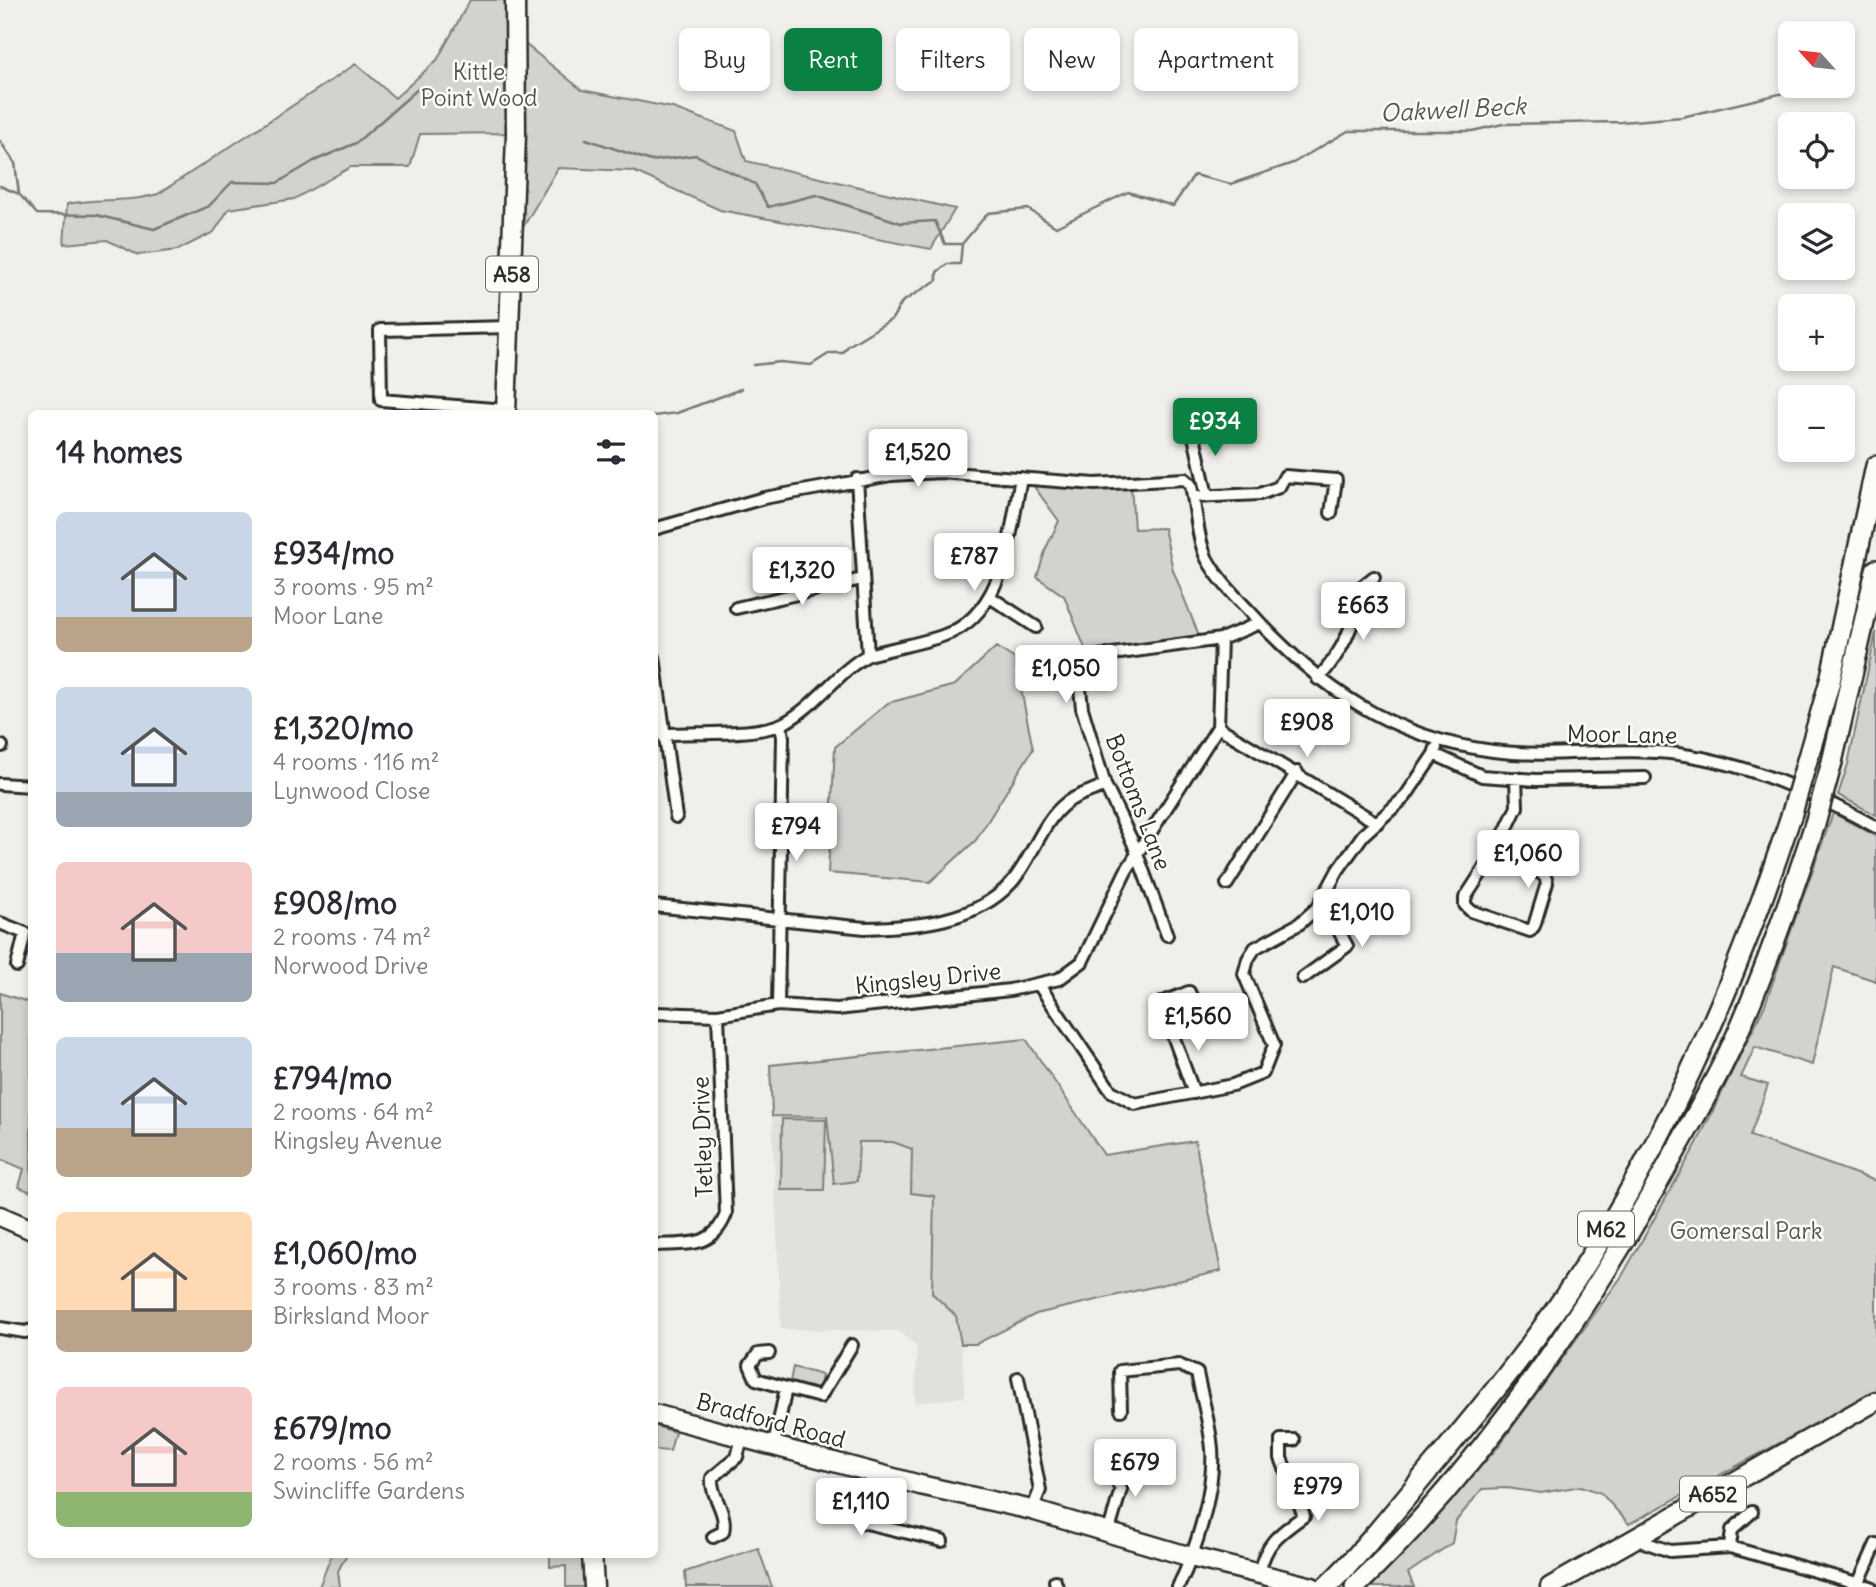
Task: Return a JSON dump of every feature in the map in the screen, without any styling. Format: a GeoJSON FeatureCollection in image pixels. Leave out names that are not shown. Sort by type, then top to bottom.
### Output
{"type":"FeatureCollection","features":[{"type":"Feature","properties":{"kind":"highway","name":"M62"},"geometry":{"type":"LineString","coordinates":[[1326,1587],[1483,1405],[1591,1256],[1664,1127],[1722,1006],[1769,884],[1792,813],[1830,681],[1876,466]]}},
{"type":"Feature","properties":{"kind":"highway","name":"M62"},"geometry":{"type":"LineString","coordinates":[[1355,1587],[1439,1498],[1500,1423],[1599,1285],[1677,1150],[1742,1024],[1792,895],[1815,824],[1876,570]]}},
{"type":"Feature","properties":{"kind":"main road","name":"A58"},"geometry":{"type":"LineString","coordinates":[[506,410],[516,134],[515,0]]}},
{"type":"Feature","properties":{"kind":"main road"},"geometry":{"type":"LineString","coordinates":[[0,1216],[28,1228]]}},
{"type":"Feature","properties":{"kind":"main road","name":"A652"},"geometry":{"type":"LineString","coordinates":[[1550,1587],[1876,1401]]}},
{"type":"Feature","properties":{"kind":"main road","name":"Bradford Road"},"geometry":{"type":"LineString","coordinates":[[658,1415],[1032,1510],[1191,1557],[1312,1587]]}},
{"type":"Feature","properties":{"kind":"main road"},"geometry":{"type":"LineString","coordinates":[[592,1558],[594,1587]]}},
{"type":"Feature","properties":{"kind":"street"},"geometry":{"type":"LineString","coordinates":[[485,410],[381,400],[380,330],[510,327]]}},
{"type":"Feature","properties":{"kind":"street"},"geometry":{"type":"LineString","coordinates":[[1192,427],[1207,496]]}},
{"type":"Feature","properties":{"kind":"street"},"geometry":{"type":"LineString","coordinates":[[658,528],[764,498],[857,479],[940,472],[1095,484],[1185,479],[1191,485],[1193,497],[1260,494],[1279,487],[1285,476],[1336,480],[1331,513]]}},
{"type":"Feature","properties":{"kind":"street"},"geometry":{"type":"LineString","coordinates":[[658,735],[759,729],[781,725],[810,706],[868,655],[945,635],[972,619],[990,597],[998,575],[1021,478]]}},
{"type":"Feature","properties":{"kind":"street"},"geometry":{"type":"LineString","coordinates":[[857,479],[868,655]]}},
{"type":"Feature","properties":{"kind":"street","name":"Moor Lane"},"geometry":{"type":"LineString","coordinates":[[1193,497],[1206,558],[1221,580],[1260,623],[1318,679],[1367,711],[1438,741],[1535,755],[1626,752],[1678,754],[1753,772],[1841,808],[1876,827]]}},
{"type":"Feature","properties":{"kind":"street"},"geometry":{"type":"LineString","coordinates":[[1318,679],[1347,641],[1358,609],[1359,589],[1374,577]]}},
{"type":"Feature","properties":{"kind":"street"},"geometry":{"type":"LineString","coordinates":[[736,608],[862,579]]}},
{"type":"Feature","properties":{"kind":"street"},"geometry":{"type":"LineString","coordinates":[[990,597],[1036,627]]}},
{"type":"Feature","properties":{"kind":"street","name":"Bottoms Lane"},"geometry":{"type":"LineString","coordinates":[[1167,935],[1133,843],[1105,785],[1082,708],[1077,659],[1221,639],[1260,623]]}},
{"type":"Feature","properties":{"kind":"street"},"geometry":{"type":"LineString","coordinates":[[1221,639],[1218,727],[1377,822]]}},
{"type":"Feature","properties":{"kind":"street"},"geometry":{"type":"LineString","coordinates":[[658,681],[676,817]]}},
{"type":"Feature","properties":{"kind":"street"},"geometry":{"type":"LineString","coordinates":[[778,1005],[783,737],[781,725]]}},
{"type":"Feature","properties":{"kind":"street","name":"Kingsley Drive"},"geometry":{"type":"LineString","coordinates":[[658,1013],[718,1015],[778,1005],[838,1009],[1039,985],[1059,979],[1082,962],[1126,871],[1137,858],[1218,727]]}},
{"type":"Feature","properties":{"kind":"street"},"geometry":{"type":"LineString","coordinates":[[1039,985],[1111,1091],[1135,1104],[1233,1086],[1263,1073],[1274,1045],[1244,974],[1248,960],[1255,948],[1298,924],[1318,907],[1338,870],[1363,835],[1405,797],[1434,754],[1438,741]]}},
{"type":"Feature","properties":{"kind":"street","name":"Moor Lane"},"geometry":{"type":"LineString","coordinates":[[1434,754],[1482,776],[1645,778]]}},
{"type":"Feature","properties":{"kind":"street"},"geometry":{"type":"LineString","coordinates":[[1227,884],[1297,772]]}},
{"type":"Feature","properties":{"kind":"street"},"geometry":{"type":"LineString","coordinates":[[1498,847],[1545,876],[1547,883],[1534,926],[1530,931],[1471,911],[1465,905],[1465,898],[1498,847],[1517,807],[1516,778]]}},
{"type":"Feature","properties":{"kind":"street"},"geometry":{"type":"LineString","coordinates":[[0,784],[28,786]]}},
{"type":"Feature","properties":{"kind":"street"},"geometry":{"type":"LineString","coordinates":[[658,906],[865,928],[900,928],[957,917],[983,905],[1010,885],[1057,812],[1067,802],[1105,785]]}},
{"type":"Feature","properties":{"kind":"street"},"geometry":{"type":"LineString","coordinates":[[1318,907],[1332,918],[1346,946]]}},
{"type":"Feature","properties":{"kind":"street"},"geometry":{"type":"LineString","coordinates":[[0,923],[25,933],[17,966]]}},
{"type":"Feature","properties":{"kind":"street"},"geometry":{"type":"LineString","coordinates":[[1303,978],[1346,946],[1360,947]]}},
{"type":"Feature","properties":{"kind":"street"},"geometry":{"type":"LineString","coordinates":[[1194,1093],[1158,998],[1189,992],[1196,1007]]}},
{"type":"Feature","properties":{"kind":"street","name":"Tetley Drive"},"geometry":{"type":"LineString","coordinates":[[658,1245],[700,1242],[713,1237],[720,1230],[726,1214],[718,1015]]}},
{"type":"Feature","properties":{"kind":"street"},"geometry":{"type":"LineString","coordinates":[[0,1328],[28,1331]]}},
{"type":"Feature","properties":{"kind":"street"},"geometry":{"type":"LineString","coordinates":[[769,1353],[754,1357],[750,1366],[756,1379],[820,1397],[852,1345]]}},
{"type":"Feature","properties":{"kind":"street"},"geometry":{"type":"LineString","coordinates":[[1121,1410],[1118,1366],[1179,1365],[1197,1373],[1212,1450],[1207,1499],[1191,1557],[1178,1587]]}},
{"type":"Feature","properties":{"kind":"street"},"geometry":{"type":"LineString","coordinates":[[1018,1378],[1040,1490],[1032,1510]]}},
{"type":"Feature","properties":{"kind":"street"},"geometry":{"type":"LineString","coordinates":[[774,1445],[786,1388]]}},
{"type":"Feature","properties":{"kind":"street"},"geometry":{"type":"LineString","coordinates":[[713,1537],[723,1532],[726,1520],[706,1487],[712,1478],[737,1457],[742,1438]]}},
{"type":"Feature","properties":{"kind":"street"},"geometry":{"type":"LineString","coordinates":[[1266,1575],[1263,1553],[1275,1537],[1304,1516],[1281,1458],[1281,1440],[1294,1440]]}},
{"type":"Feature","properties":{"kind":"street"},"geometry":{"type":"LineString","coordinates":[[1108,1534],[1121,1489],[1117,1482],[1116,1458]]}},
{"type":"Feature","properties":{"kind":"street"},"geometry":{"type":"LineString","coordinates":[[874,1472],[862,1521],[942,1541]]}},
{"type":"Feature","properties":{"kind":"street"},"geometry":{"type":"LineString","coordinates":[[1730,1547],[1732,1530],[1752,1512]]}},
{"type":"Feature","properties":{"kind":"street"},"geometry":{"type":"LineString","coordinates":[[1635,1539],[1670,1552],[1730,1547],[1871,1587]]}},
{"type":"Feature","properties":{"kind":"street"},"geometry":{"type":"LineString","coordinates":[[1859,1582],[1876,1544]]}},
{"type":"Feature","properties":{"kind":"shaded area"},"geometry":{"type":"Polygon","coordinates":[[[1026,1039],[1104,1155],[1195,1141],[1221,1271],[1038,1315],[976,1344],[961,1344],[965,1397],[915,1403],[917,1346],[898,1331],[781,1329],[770,1065],[1026,1039]]]}},
{"type":"Feature","properties":{"kind":"green space","name":"Kittle Point Wood"},"geometry":{"type":"Polygon","coordinates":[[[470,0],[506,0],[505,43],[525,44],[582,90],[673,108],[736,131],[746,161],[955,209],[931,249],[720,210],[633,171],[558,168],[522,229],[525,133],[420,134],[410,167],[351,167],[294,199],[229,209],[214,232],[178,250],[138,255],[107,240],[64,244],[67,204],[135,199],[158,194],[356,64],[395,98],[437,60],[470,0]]]}},
{"type":"Feature","properties":{"kind":"green space"},"geometry":{"type":"Polygon","coordinates":[[[1028,478],[1131,484],[1134,529],[1164,528],[1173,570],[1201,641],[1089,658],[1064,596],[1037,577],[1046,548],[1059,521],[1028,478]]]}},
{"type":"Feature","properties":{"kind":"green space"},"geometry":{"type":"Polygon","coordinates":[[[1876,632],[1876,815],[1838,795],[1848,764],[1876,632]]]}},
{"type":"Feature","properties":{"kind":"green space"},"geometry":{"type":"Polygon","coordinates":[[[996,647],[1015,659],[1033,749],[976,840],[930,882],[828,873],[835,747],[888,703],[955,685],[996,647]]]}},
{"type":"Feature","properties":{"kind":"green space","name":"Gomersal Park"},"geometry":{"type":"Polygon","coordinates":[[[1833,813],[1876,836],[1876,981],[1834,967],[1812,1065],[1755,1047],[1741,1077],[1768,1085],[1750,1136],[1876,1181],[1876,1391],[1629,1524],[1601,1493],[1581,1486],[1541,1493],[1507,1488],[1482,1489],[1456,1521],[1452,1543],[1408,1573],[1414,1587],[1371,1587],[1498,1447],[1622,1276],[1697,1143],[1764,1007],[1833,813]]]}},
{"type":"Feature","properties":{"kind":"green space"},"geometry":{"type":"Polygon","coordinates":[[[0,993],[28,1002],[28,1191],[19,1187],[24,1169],[0,1159],[0,993]]]}},
{"type":"Feature","properties":{"kind":"green space"},"geometry":{"type":"Polygon","coordinates":[[[1026,1039],[1104,1155],[1195,1141],[1221,1271],[1036,1314],[976,1344],[961,1344],[956,1316],[932,1293],[934,1196],[911,1193],[912,1149],[893,1142],[859,1142],[857,1181],[834,1184],[827,1117],[772,1116],[770,1065],[1026,1039]]]}},
{"type":"Feature","properties":{"kind":"green space"},"geometry":{"type":"Polygon","coordinates":[[[782,1119],[826,1120],[824,1190],[781,1190],[782,1119]]]}},
{"type":"Feature","properties":{"kind":"green space"},"geometry":{"type":"Polygon","coordinates":[[[793,1367],[822,1375],[820,1387],[813,1392],[789,1386],[793,1367]]]}},
{"type":"Feature","properties":{"kind":"green space"},"geometry":{"type":"Polygon","coordinates":[[[658,1427],[675,1432],[670,1451],[658,1450],[658,1427]]]}},
{"type":"Feature","properties":{"kind":"green space"},"geometry":{"type":"Polygon","coordinates":[[[758,1548],[772,1587],[686,1587],[685,1572],[758,1548]]]}},
{"type":"Feature","properties":{"kind":"green space"},"geometry":{"type":"Polygon","coordinates":[[[330,1558],[345,1558],[338,1571],[340,1587],[319,1587],[330,1558]]]}},
{"type":"Feature","properties":{"kind":"green space"},"geometry":{"type":"Polygon","coordinates":[[[550,1558],[582,1558],[584,1587],[566,1587],[566,1566],[550,1567],[550,1558]]]}},
{"type":"Feature","properties":{"kind":"waterway"},"geometry":{"type":"LineString","coordinates":[[0,141],[15,163],[19,194],[37,214],[96,215],[154,229],[209,206],[232,182],[277,183],[314,161],[356,143],[419,88]]}},
{"type":"Feature","properties":{"kind":"waterway","name":"Oakwell Beck"},"geometry":{"type":"LineString","coordinates":[[962,244],[988,213],[1028,209],[1056,227],[1128,192],[1173,206],[1194,175],[1231,184],[1293,163],[1348,131],[1472,131],[1503,124],[1621,122],[1682,117],[1778,94]]}},
{"type":"Feature","properties":{"kind":"waterway"},"geometry":{"type":"LineString","coordinates":[[586,139],[651,161],[696,155],[755,184],[768,207],[816,195],[901,223],[935,221],[945,244],[962,244]]}},
{"type":"Feature","properties":{"kind":"waterway"},"geometry":{"type":"LineString","coordinates":[[0,186],[19,194]]}},
{"type":"Feature","properties":{"kind":"waterway"},"geometry":{"type":"LineString","coordinates":[[753,365],[780,362],[811,365],[830,353],[843,353],[848,346],[892,319],[902,302],[937,280],[937,272],[947,264],[960,264],[962,244]]}},
{"type":"Feature","properties":{"kind":"waterway"},"geometry":{"type":"LineString","coordinates":[[658,415],[677,413],[741,389]]}}]}
